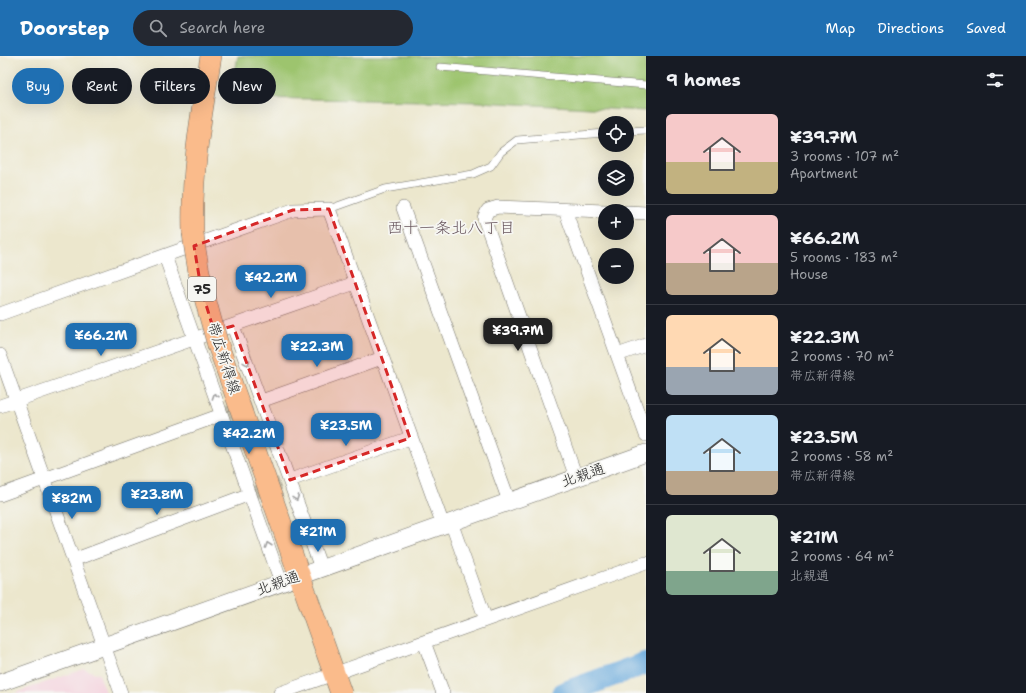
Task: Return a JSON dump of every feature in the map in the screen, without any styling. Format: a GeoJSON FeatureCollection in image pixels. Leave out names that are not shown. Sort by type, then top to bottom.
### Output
{"type":"FeatureCollection","features":[{"type":"Feature","properties":{"kind":"main road","name":"帯広新得線"},"geometry":{"type":"LineString","coordinates":[[211,56],[195,155],[192,206],[196,261],[201,288],[291,578],[334,673],[341,693]]}},
{"type":"Feature","properties":{"kind":"street"},"geometry":{"type":"LineString","coordinates":[[576,477],[484,218],[488,210],[498,207],[598,212]]}},
{"type":"Feature","properties":{"kind":"street"},"geometry":{"type":"LineString","coordinates":[[403,208],[509,501]]}},
{"type":"Feature","properties":{"kind":"street"},"geometry":{"type":"LineString","coordinates":[[0,314],[293,210],[329,209],[410,438],[447,523],[486,620]]}},
{"type":"Feature","properties":{"kind":"street"},"geometry":{"type":"LineString","coordinates":[[565,210],[646,436]]}},
{"type":"Feature","properties":{"kind":"street"},"geometry":{"type":"LineString","coordinates":[[634,212],[646,213]]}},
{"type":"Feature","properties":{"kind":"street"},"geometry":{"type":"LineString","coordinates":[[165,256],[250,494],[291,578]]}},
{"type":"Feature","properties":{"kind":"street"},"geometry":{"type":"LineString","coordinates":[[0,406],[355,283]]}},
{"type":"Feature","properties":{"kind":"street"},"geometry":{"type":"LineString","coordinates":[[233,326],[322,568]]}},
{"type":"Feature","properties":{"kind":"street"},"geometry":{"type":"LineString","coordinates":[[617,355],[646,345]]}},
{"type":"Feature","properties":{"kind":"street"},"geometry":{"type":"LineString","coordinates":[[0,355],[121,693]]}},
{"type":"Feature","properties":{"kind":"street"},"geometry":{"type":"LineString","coordinates":[[261,401],[382,358]]}},
{"type":"Feature","properties":{"kind":"street"},"geometry":{"type":"LineString","coordinates":[[0,495],[45,480],[221,415]]}},
{"type":"Feature","properties":{"kind":"street"},"geometry":{"type":"LineString","coordinates":[[290,480],[410,438]]}},
{"type":"Feature","properties":{"kind":"street","name":"北親通"},"geometry":{"type":"LineString","coordinates":[[0,683],[576,477],[645,457]]}},
{"type":"Feature","properties":{"kind":"street"},"geometry":{"type":"LineString","coordinates":[[73,560],[250,494]]}},
{"type":"Feature","properties":{"kind":"street"},"geometry":{"type":"LineString","coordinates":[[280,693],[646,563]]}},
{"type":"Feature","properties":{"kind":"street"},"geometry":{"type":"LineString","coordinates":[[424,642],[443,693]]}},
{"type":"Feature","properties":{"kind":"lane"},"geometry":{"type":"LineString","coordinates":[[440,66],[646,85]]}},
{"type":"Feature","properties":{"kind":"lane"},"geometry":{"type":"LineString","coordinates":[[634,131],[646,130]]}},
{"type":"Feature","properties":{"kind":"lane"},"geometry":{"type":"LineString","coordinates":[[329,209],[385,189],[473,174],[491,166],[501,152],[517,140],[598,134]]}},
{"type":"Feature","properties":{"kind":"highlighted area"},"geometry":{"type":"Polygon","coordinates":[[[329,209],[410,438],[290,480],[233,326],[214,331],[201,288],[194,246],[293,210],[329,209]]]}},
{"type":"Feature","properties":{"kind":"shaded area"},"geometry":{"type":"Polygon","coordinates":[[[84,669],[99,674],[106,693],[15,693],[84,669]]]}},
{"type":"Feature","properties":{"kind":"green space"},"geometry":{"type":"Polygon","coordinates":[[[238,56],[646,56],[646,111],[479,102],[276,98],[276,68],[236,68],[238,56]]]}},
{"type":"Feature","properties":{"kind":"waterway"},"geometry":{"type":"LineString","coordinates":[[564,693],[646,663]]}},
{"type":"Feature","properties":{"kind":"tunnel"},"geometry":{"type":"LineString","coordinates":[[221,415],[261,401]]}},
{"type":"Feature","properties":{"kind":"tunnel"},"geometry":{"type":"LineString","coordinates":[[250,494],[290,480]]}},
{"type":"Feature","properties":{"kind":"district","name":"西十一条北八丁目"},"geometry":{"type":"Point","coordinates":[451,227]}}]}
